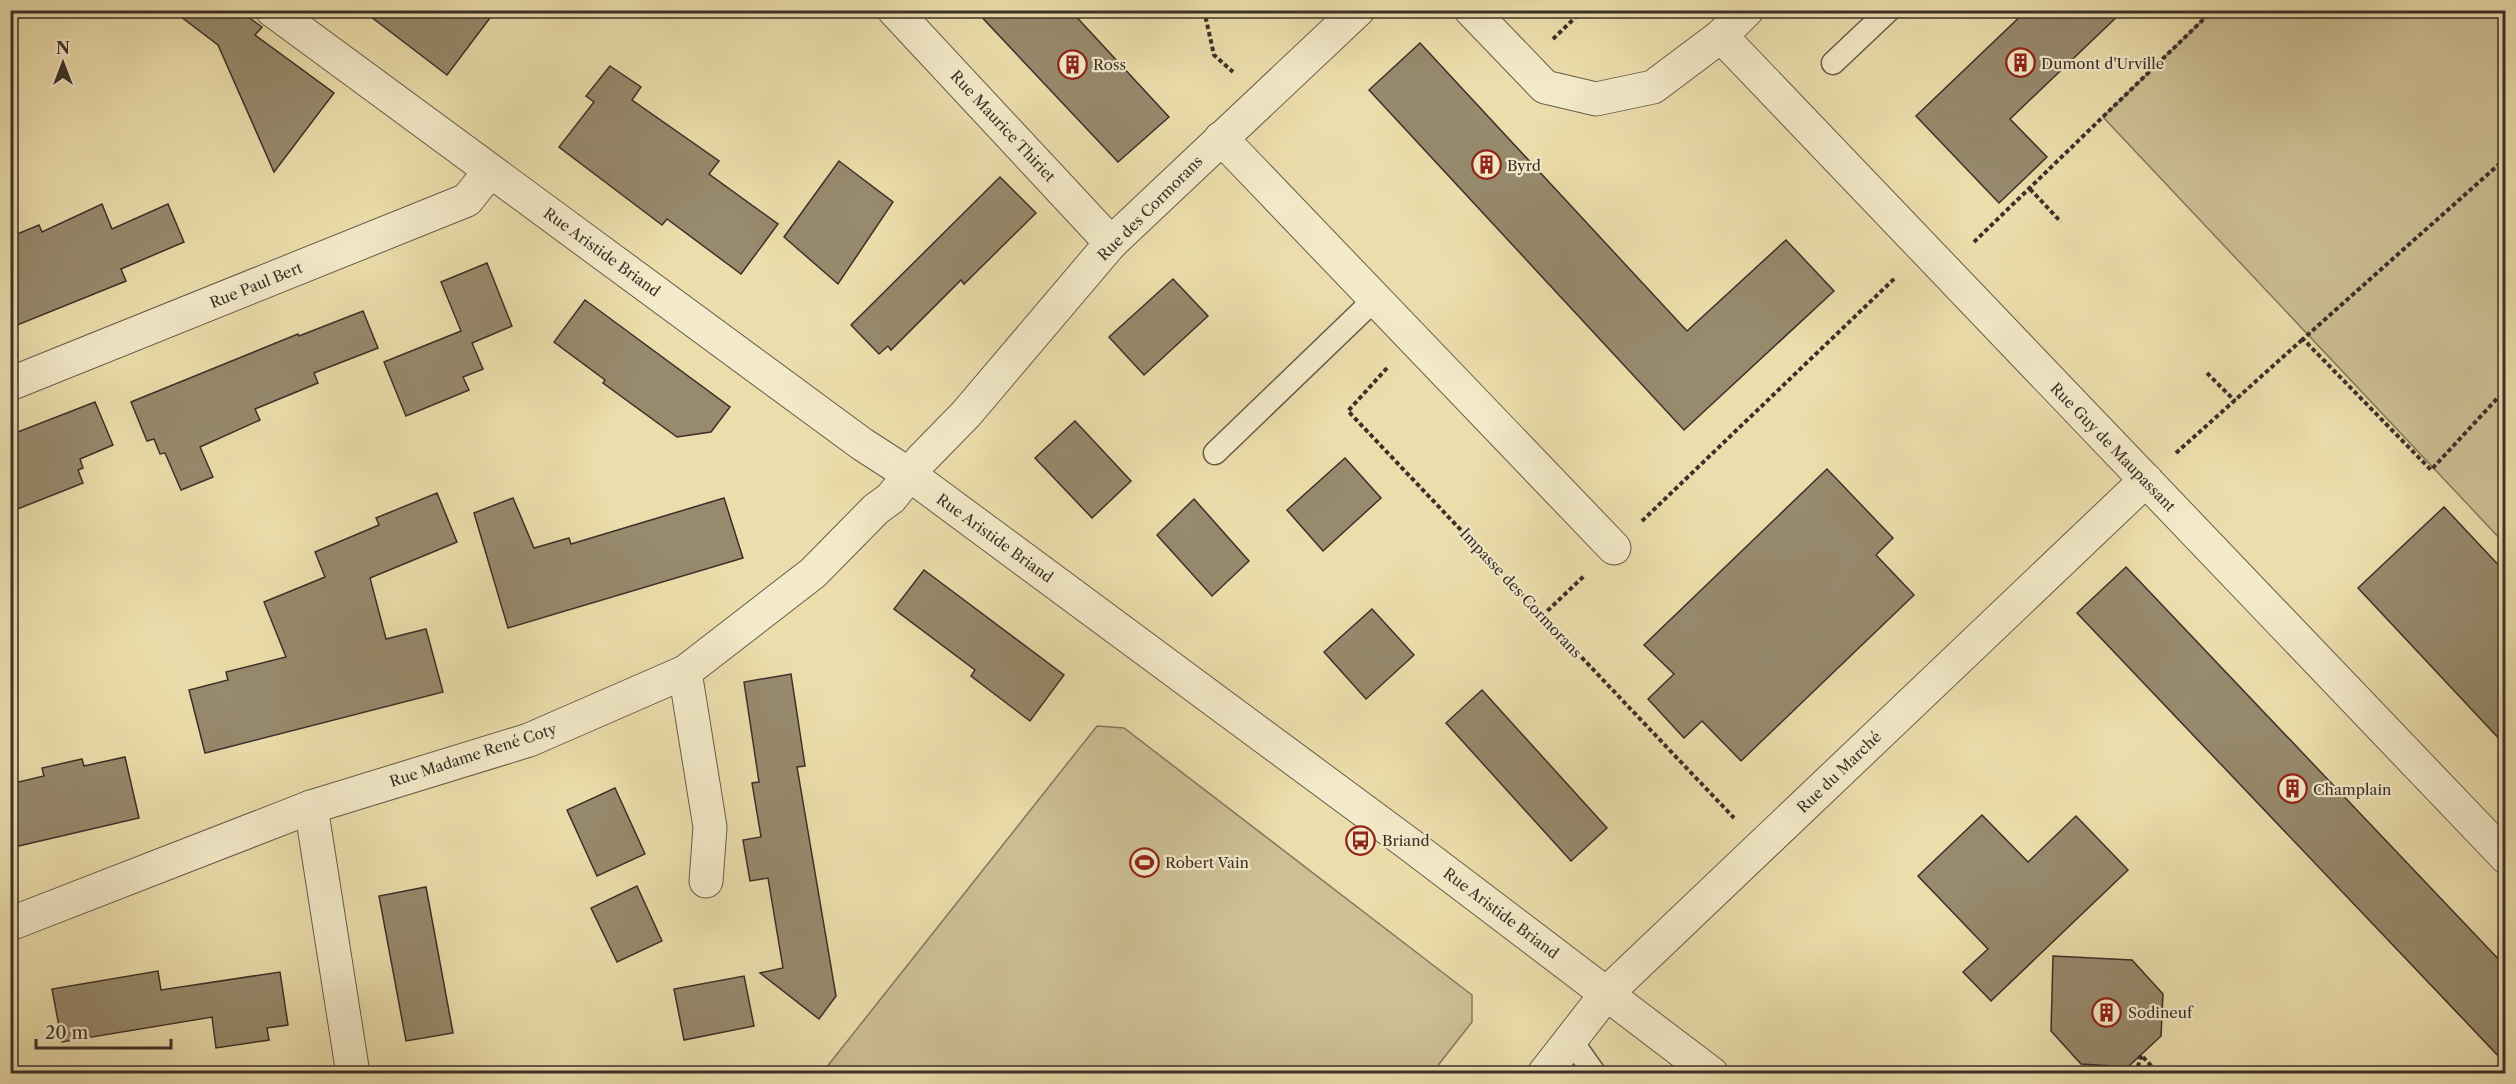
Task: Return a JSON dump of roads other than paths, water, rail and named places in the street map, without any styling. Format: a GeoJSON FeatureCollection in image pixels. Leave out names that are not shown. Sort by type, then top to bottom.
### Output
{"type":"FeatureCollection","features":[{"type":"Feature","properties":{"kind":"street","name":"Rue Aristide Briand"},"geometry":{"type":"LineString","coordinates":[[272,10],[862,444],[910,475],[1353,802],[1712,1074]]}},
{"type":"Feature","properties":{"kind":"street","name":"Rue Maurice Thiriet"},"geometry":{"type":"LineString","coordinates":[[894,10],[1111,243]]}},
{"type":"Feature","properties":{"kind":"street","name":"Rue des Cormorans"},"geometry":{"type":"LineString","coordinates":[[910,475],[921,460],[966,414],[1111,243],[1262,98],[1358,10]]}},
{"type":"Feature","properties":{"kind":"street"},"geometry":{"type":"LineString","coordinates":[[1471,10],[1545,87],[1596,99],[1653,87],[1721,36],[1747,10]]}},
{"type":"Feature","properties":{"kind":"street","name":"Rue Guy de Maupassant"},"geometry":{"type":"LineString","coordinates":[[1721,36],[2505,857]]}},
{"type":"Feature","properties":{"kind":"street"},"geometry":{"type":"LineString","coordinates":[[1221,138],[1614,548]]}},
{"type":"Feature","properties":{"kind":"street","name":"Rue Paul Bert"},"geometry":{"type":"LineString","coordinates":[[10,384],[467,200],[490,171]]}},
{"type":"Feature","properties":{"kind":"street","name":"Rue Madame René Coty"},"geometry":{"type":"LineString","coordinates":[[10,924],[311,807],[529,740],[685,672],[813,573],[876,509],[891,498],[910,475]]}},
{"type":"Feature","properties":{"kind":"street","name":"Rue du Marché"},"geometry":{"type":"LineString","coordinates":[[1544,1074],[1606,993],[2146,480]]}},
{"type":"Feature","properties":{"kind":"street"},"geometry":{"type":"LineString","coordinates":[[685,672],[710,827],[706,881]]}},
{"type":"Feature","properties":{"kind":"street"},"geometry":{"type":"LineString","coordinates":[[311,807],[353,1074]]}},
{"type":"Feature","properties":{"kind":"lane"},"geometry":{"type":"LineString","coordinates":[[1833,63],[1889,10]]}},
{"type":"Feature","properties":{"kind":"lane"},"geometry":{"type":"LineString","coordinates":[[1215,453],[1375,299]]}},
{"type":"Feature","properties":{"kind":"lane"},"geometry":{"type":"LineString","coordinates":[[1571,1040],[1595,1074]]}},
{"type":"Feature","properties":{"kind":"place","name":"Dumont d'Urville"},"geometry":{"type":"Point","coordinates":[2020,63]}},
{"type":"Feature","properties":{"kind":"place","name":"Ross"},"geometry":{"type":"Point","coordinates":[1072,64]}},
{"type":"Feature","properties":{"kind":"place","name":"Byrd"},"geometry":{"type":"Point","coordinates":[1486,165]}},
{"type":"Feature","properties":{"kind":"place","name":"Champlain"},"geometry":{"type":"Point","coordinates":[2292,789]}},
{"type":"Feature","properties":{"kind":"place","name":"Briand"},"geometry":{"type":"Point","coordinates":[1361,840]}},
{"type":"Feature","properties":{"kind":"place","name":"Robert Vain"},"geometry":{"type":"Point","coordinates":[1144,862]}},
{"type":"Feature","properties":{"kind":"place","name":"Sodineuf"},"geometry":{"type":"Point","coordinates":[2107,1012]}}]}
